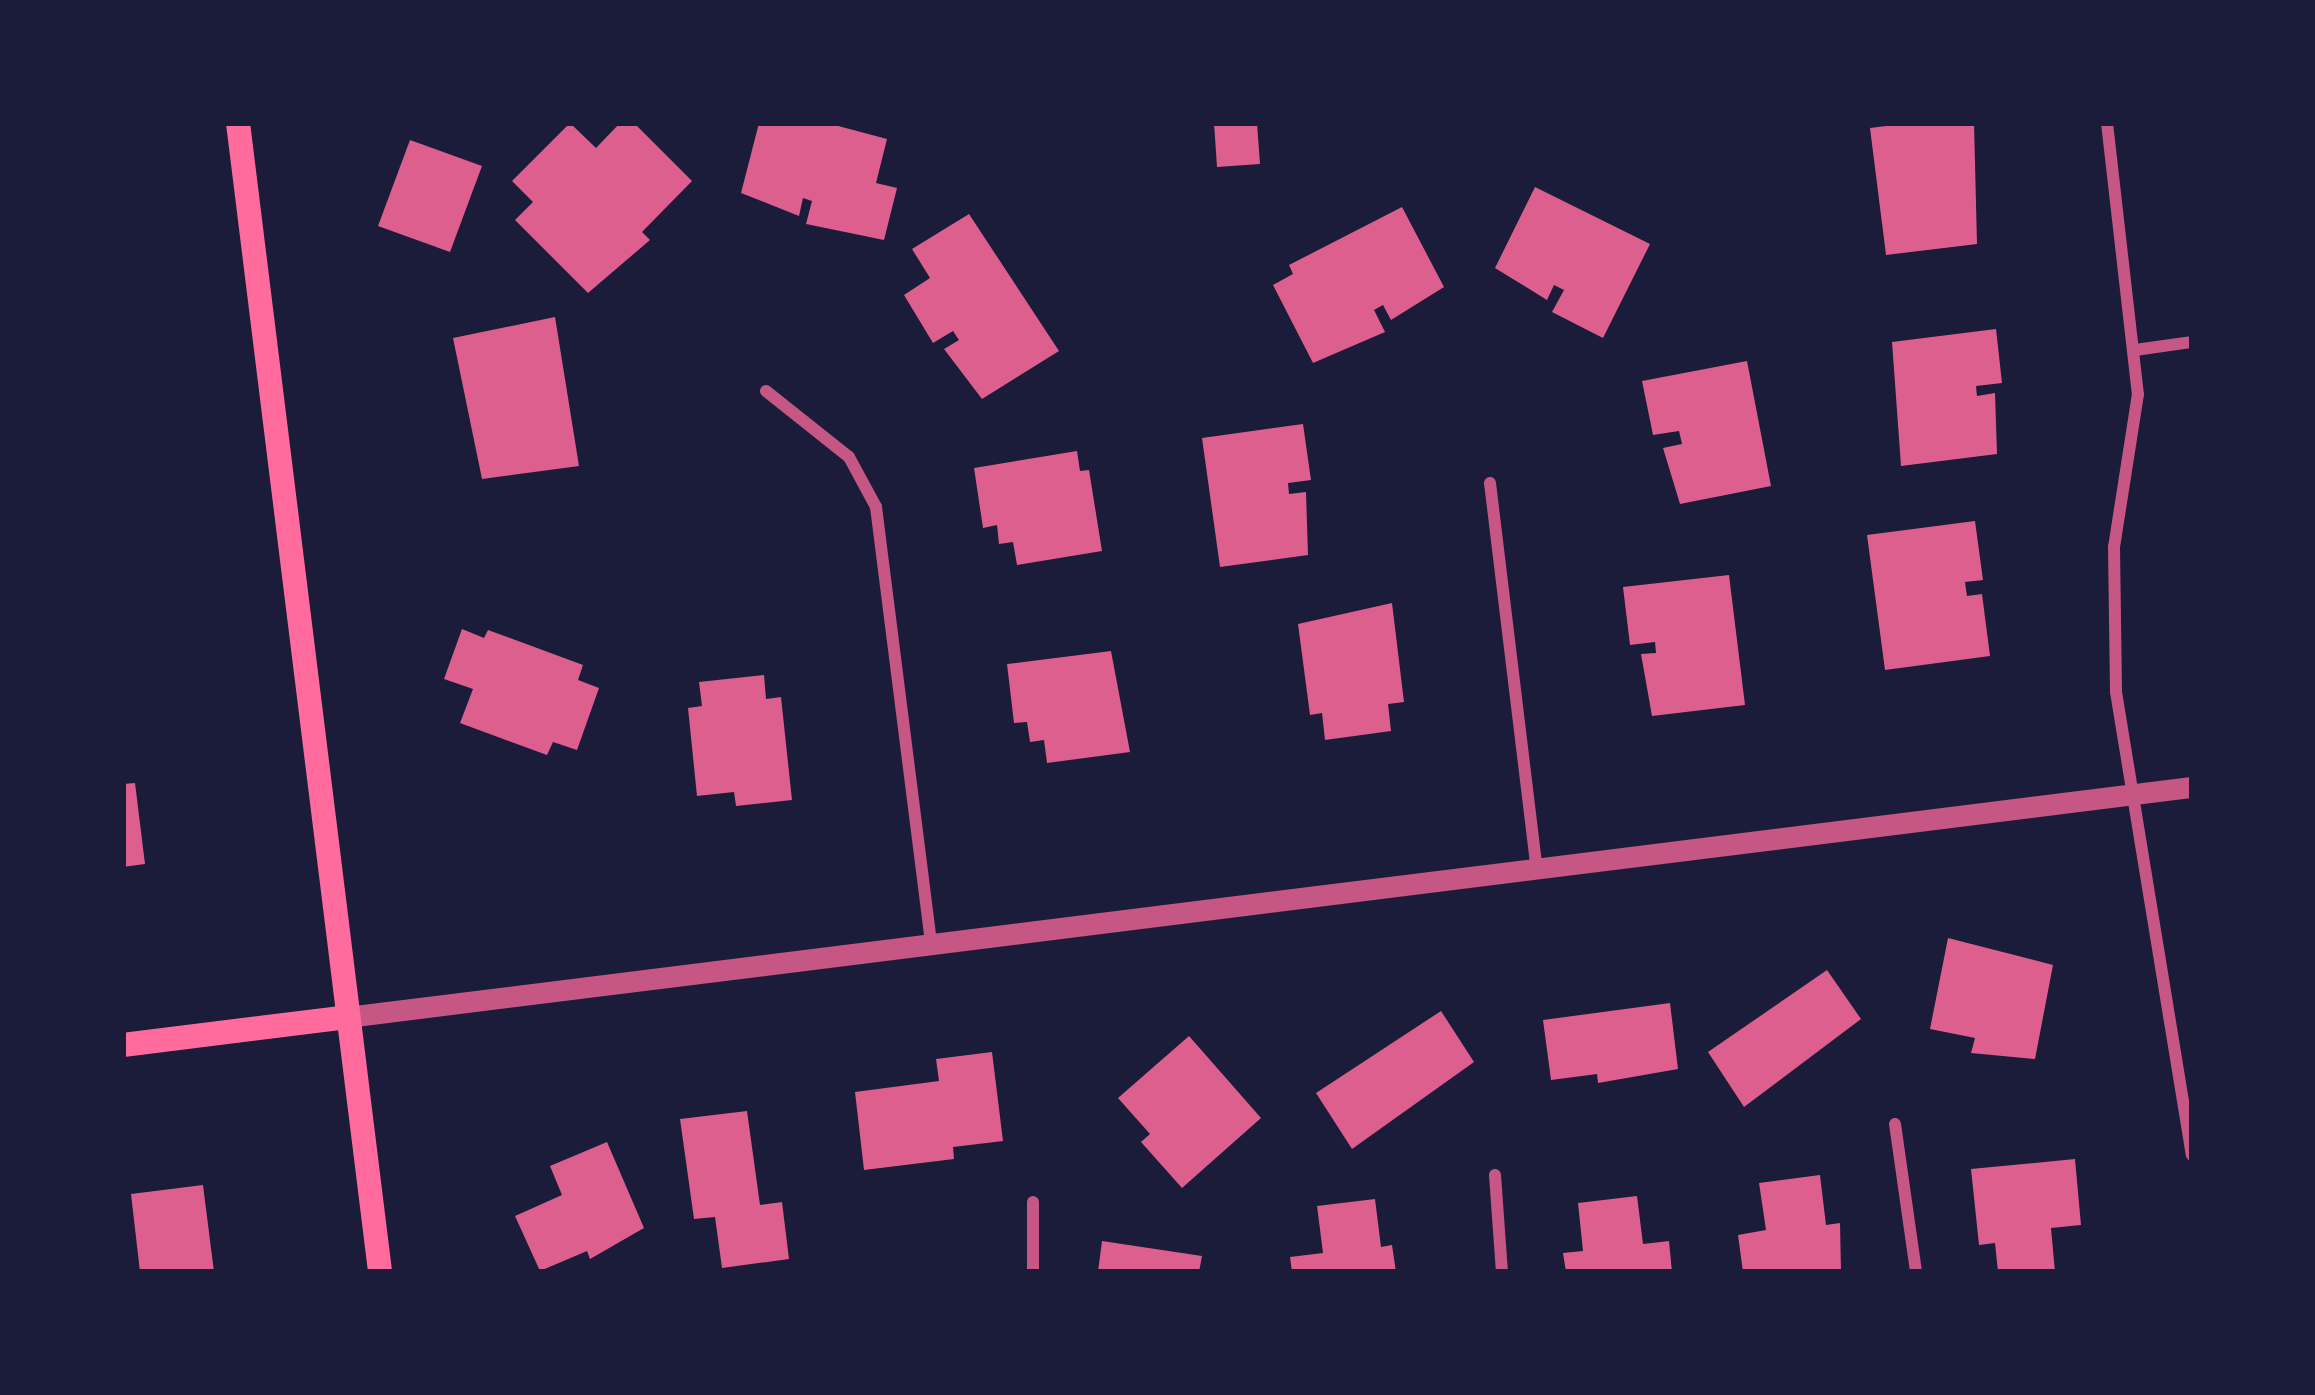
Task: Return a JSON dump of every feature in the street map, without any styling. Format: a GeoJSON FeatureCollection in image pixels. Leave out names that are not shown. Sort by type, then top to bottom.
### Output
{"type":"FeatureCollection","features":[{"type":"Feature","properties":{"kind":"main road"},"geometry":{"type":"LineString","coordinates":[[238,123],[380,1272]]}},
{"type":"Feature","properties":{"kind":"main road"},"geometry":{"type":"LineString","coordinates":[[123,1045],[347,1017]]}},
{"type":"Feature","properties":{"kind":"street"},"geometry":{"type":"LineString","coordinates":[[2107,123],[2135,350],[2137,424],[2114,547],[2112,624],[2192,1155]]}},
{"type":"Feature","properties":{"kind":"street"},"geometry":{"type":"LineString","coordinates":[[2135,350],[2192,342]]}},
{"type":"Feature","properties":{"kind":"street"},"geometry":{"type":"LineString","coordinates":[[766,392],[850,457],[876,507],[932,944]]}},
{"type":"Feature","properties":{"kind":"street"},"geometry":{"type":"LineString","coordinates":[[1490,483],[1537,868]]}},
{"type":"Feature","properties":{"kind":"street"},"geometry":{"type":"LineString","coordinates":[[347,1017],[2192,788]]}},
{"type":"Feature","properties":{"kind":"street"},"geometry":{"type":"LineString","coordinates":[[1895,1124],[1916,1272]]}},
{"type":"Feature","properties":{"kind":"street"},"geometry":{"type":"LineString","coordinates":[[1495,1175],[1502,1272]]}},
{"type":"Feature","properties":{"kind":"street"},"geometry":{"type":"LineString","coordinates":[[1033,1202],[1033,1272]]}},
{"type":"Feature","properties":{"kind":"building"},"geometry":{"type":"Polygon","coordinates":[[[570,123],[596,148],[620,123],[634,123],[692,181],[642,232],[650,240],[588,293],[515,220],[533,202],[512,181],[570,123]]]}},
{"type":"Feature","properties":{"kind":"building"},"geometry":{"type":"Polygon","coordinates":[[[759,123],[827,123],[887,139],[876,183],[897,188],[884,240],[806,224],[812,201],[803,198],[799,216],[741,193],[759,123]]]}},
{"type":"Feature","properties":{"kind":"building"},"geometry":{"type":"Polygon","coordinates":[[[1214,123],[1257,123],[1260,164],[1217,167],[1214,123]]]}},
{"type":"Feature","properties":{"kind":"building"},"geometry":{"type":"Polygon","coordinates":[[[1974,123],[1977,244],[1886,255],[1870,128],[1974,123]]]}},
{"type":"Feature","properties":{"kind":"building"},"geometry":{"type":"Polygon","coordinates":[[[410,140],[482,166],[450,252],[378,226],[410,140]]]}},
{"type":"Feature","properties":{"kind":"building"},"geometry":{"type":"Polygon","coordinates":[[[1535,187],[1650,244],[1603,338],[1552,312],[1564,290],[1554,285],[1547,300],[1495,268],[1535,187]]]}},
{"type":"Feature","properties":{"kind":"building"},"geometry":{"type":"Polygon","coordinates":[[[1402,207],[1444,287],[1391,320],[1383,305],[1374,310],[1385,332],[1313,363],[1273,285],[1293,274],[1289,265],[1402,207]]]}},
{"type":"Feature","properties":{"kind":"building"},"geometry":{"type":"Polygon","coordinates":[[[969,214],[1059,351],[982,399],[944,349],[959,340],[953,331],[933,343],[904,295],[930,278],[912,249],[969,214]]]}},
{"type":"Feature","properties":{"kind":"building"},"geometry":{"type":"Polygon","coordinates":[[[555,317],[579,466],[482,479],[453,338],[555,317]]]}},
{"type":"Feature","properties":{"kind":"building"},"geometry":{"type":"Polygon","coordinates":[[[1996,329],[2002,383],[1976,386],[1977,396],[1995,393],[1997,454],[1901,466],[1892,342],[1996,329]]]}},
{"type":"Feature","properties":{"kind":"building"},"geometry":{"type":"Polygon","coordinates":[[[1747,361],[1771,486],[1680,504],[1663,448],[1682,444],[1679,431],[1653,435],[1642,381],[1747,361]]]}},
{"type":"Feature","properties":{"kind":"building"},"geometry":{"type":"Polygon","coordinates":[[[1303,424],[1311,480],[1288,483],[1289,494],[1306,492],[1308,555],[1220,567],[1202,438],[1303,424]]]}},
{"type":"Feature","properties":{"kind":"building"},"geometry":{"type":"Polygon","coordinates":[[[1077,451],[1080,471],[1089,470],[1102,551],[1017,565],[1013,542],[999,544],[997,525],[983,528],[974,468],[1077,451]]]}},
{"type":"Feature","properties":{"kind":"building"},"geometry":{"type":"Polygon","coordinates":[[[1975,521],[1983,580],[1965,582],[1967,596],[1982,594],[1990,656],[1885,670],[1867,535],[1975,521]]]}},
{"type":"Feature","properties":{"kind":"building"},"geometry":{"type":"Polygon","coordinates":[[[1729,575],[1745,705],[1652,716],[1641,654],[1656,653],[1655,642],[1630,645],[1623,587],[1729,575]]]}},
{"type":"Feature","properties":{"kind":"building"},"geometry":{"type":"Polygon","coordinates":[[[1392,603],[1404,702],[1388,704],[1391,731],[1325,740],[1322,713],[1310,715],[1298,624],[1392,603]]]}},
{"type":"Feature","properties":{"kind":"building"},"geometry":{"type":"Polygon","coordinates":[[[462,629],[484,638],[488,630],[583,665],[578,680],[599,688],[577,750],[553,742],[547,755],[460,723],[473,689],[444,679],[462,629]]]}},
{"type":"Feature","properties":{"kind":"building"},"geometry":{"type":"Polygon","coordinates":[[[1111,651],[1130,752],[1047,763],[1044,740],[1030,742],[1027,722],[1014,723],[1007,664],[1111,651]]]}},
{"type":"Feature","properties":{"kind":"building"},"geometry":{"type":"Polygon","coordinates":[[[764,675],[766,699],[781,697],[792,800],[736,806],[734,792],[697,796],[688,708],[702,706],[699,682],[764,675]]]}},
{"type":"Feature","properties":{"kind":"building"},"geometry":{"type":"Polygon","coordinates":[[[135,783],[145,864],[123,867],[123,784],[135,783]]]}},
{"type":"Feature","properties":{"kind":"building"},"geometry":{"type":"Polygon","coordinates":[[[1948,938],[2053,965],[2035,1059],[1971,1053],[1975,1038],[1930,1029],[1948,938]]]}},
{"type":"Feature","properties":{"kind":"building"},"geometry":{"type":"Polygon","coordinates":[[[1827,970],[1861,1019],[1744,1107],[1708,1052],[1827,970]]]}},
{"type":"Feature","properties":{"kind":"building"},"geometry":{"type":"Polygon","coordinates":[[[1670,1003],[1678,1069],[1598,1083],[1597,1074],[1551,1080],[1543,1020],[1670,1003]]]}},
{"type":"Feature","properties":{"kind":"building"},"geometry":{"type":"Polygon","coordinates":[[[1441,1011],[1474,1062],[1352,1149],[1316,1093],[1441,1011]]]}},
{"type":"Feature","properties":{"kind":"building"},"geometry":{"type":"Polygon","coordinates":[[[1189,1036],[1261,1118],[1182,1188],[1141,1142],[1150,1134],[1118,1098],[1189,1036]]]}},
{"type":"Feature","properties":{"kind":"building"},"geometry":{"type":"Polygon","coordinates":[[[992,1052],[1003,1141],[953,1147],[954,1159],[864,1170],[855,1092],[939,1081],[936,1059],[992,1052]]]}},
{"type":"Feature","properties":{"kind":"building"},"geometry":{"type":"Polygon","coordinates":[[[747,1111],[760,1205],[782,1202],[789,1259],[722,1268],[715,1217],[694,1219],[680,1119],[747,1111]]]}},
{"type":"Feature","properties":{"kind":"building"},"geometry":{"type":"Polygon","coordinates":[[[607,1142],[644,1228],[590,1259],[587,1251],[540,1271],[515,1216],[562,1195],[550,1166],[607,1142]]]}},
{"type":"Feature","properties":{"kind":"building"},"geometry":{"type":"Polygon","coordinates":[[[2075,1159],[2081,1225],[2051,1228],[2055,1272],[1998,1272],[1995,1243],[1979,1245],[1971,1169],[2075,1159]]]}},
{"type":"Feature","properties":{"kind":"building"},"geometry":{"type":"Polygon","coordinates":[[[1820,1175],[1826,1225],[1840,1223],[1841,1272],[1743,1272],[1738,1235],[1766,1230],[1759,1183],[1820,1175]]]}},
{"type":"Feature","properties":{"kind":"building"},"geometry":{"type":"Polygon","coordinates":[[[203,1185],[214,1272],[140,1272],[131,1194],[203,1185]]]}},
{"type":"Feature","properties":{"kind":"building"},"geometry":{"type":"Polygon","coordinates":[[[1637,1196],[1643,1244],[1669,1241],[1672,1272],[1566,1272],[1563,1253],[1583,1251],[1578,1203],[1637,1196]]]}},
{"type":"Feature","properties":{"kind":"building"},"geometry":{"type":"Polygon","coordinates":[[[1375,1199],[1381,1247],[1392,1245],[1396,1272],[1292,1272],[1290,1257],[1323,1253],[1317,1206],[1375,1199]]]}},
{"type":"Feature","properties":{"kind":"building"},"geometry":{"type":"Polygon","coordinates":[[[1102,1241],[1202,1256],[1199,1272],[1098,1272],[1102,1241]]]}}]}
